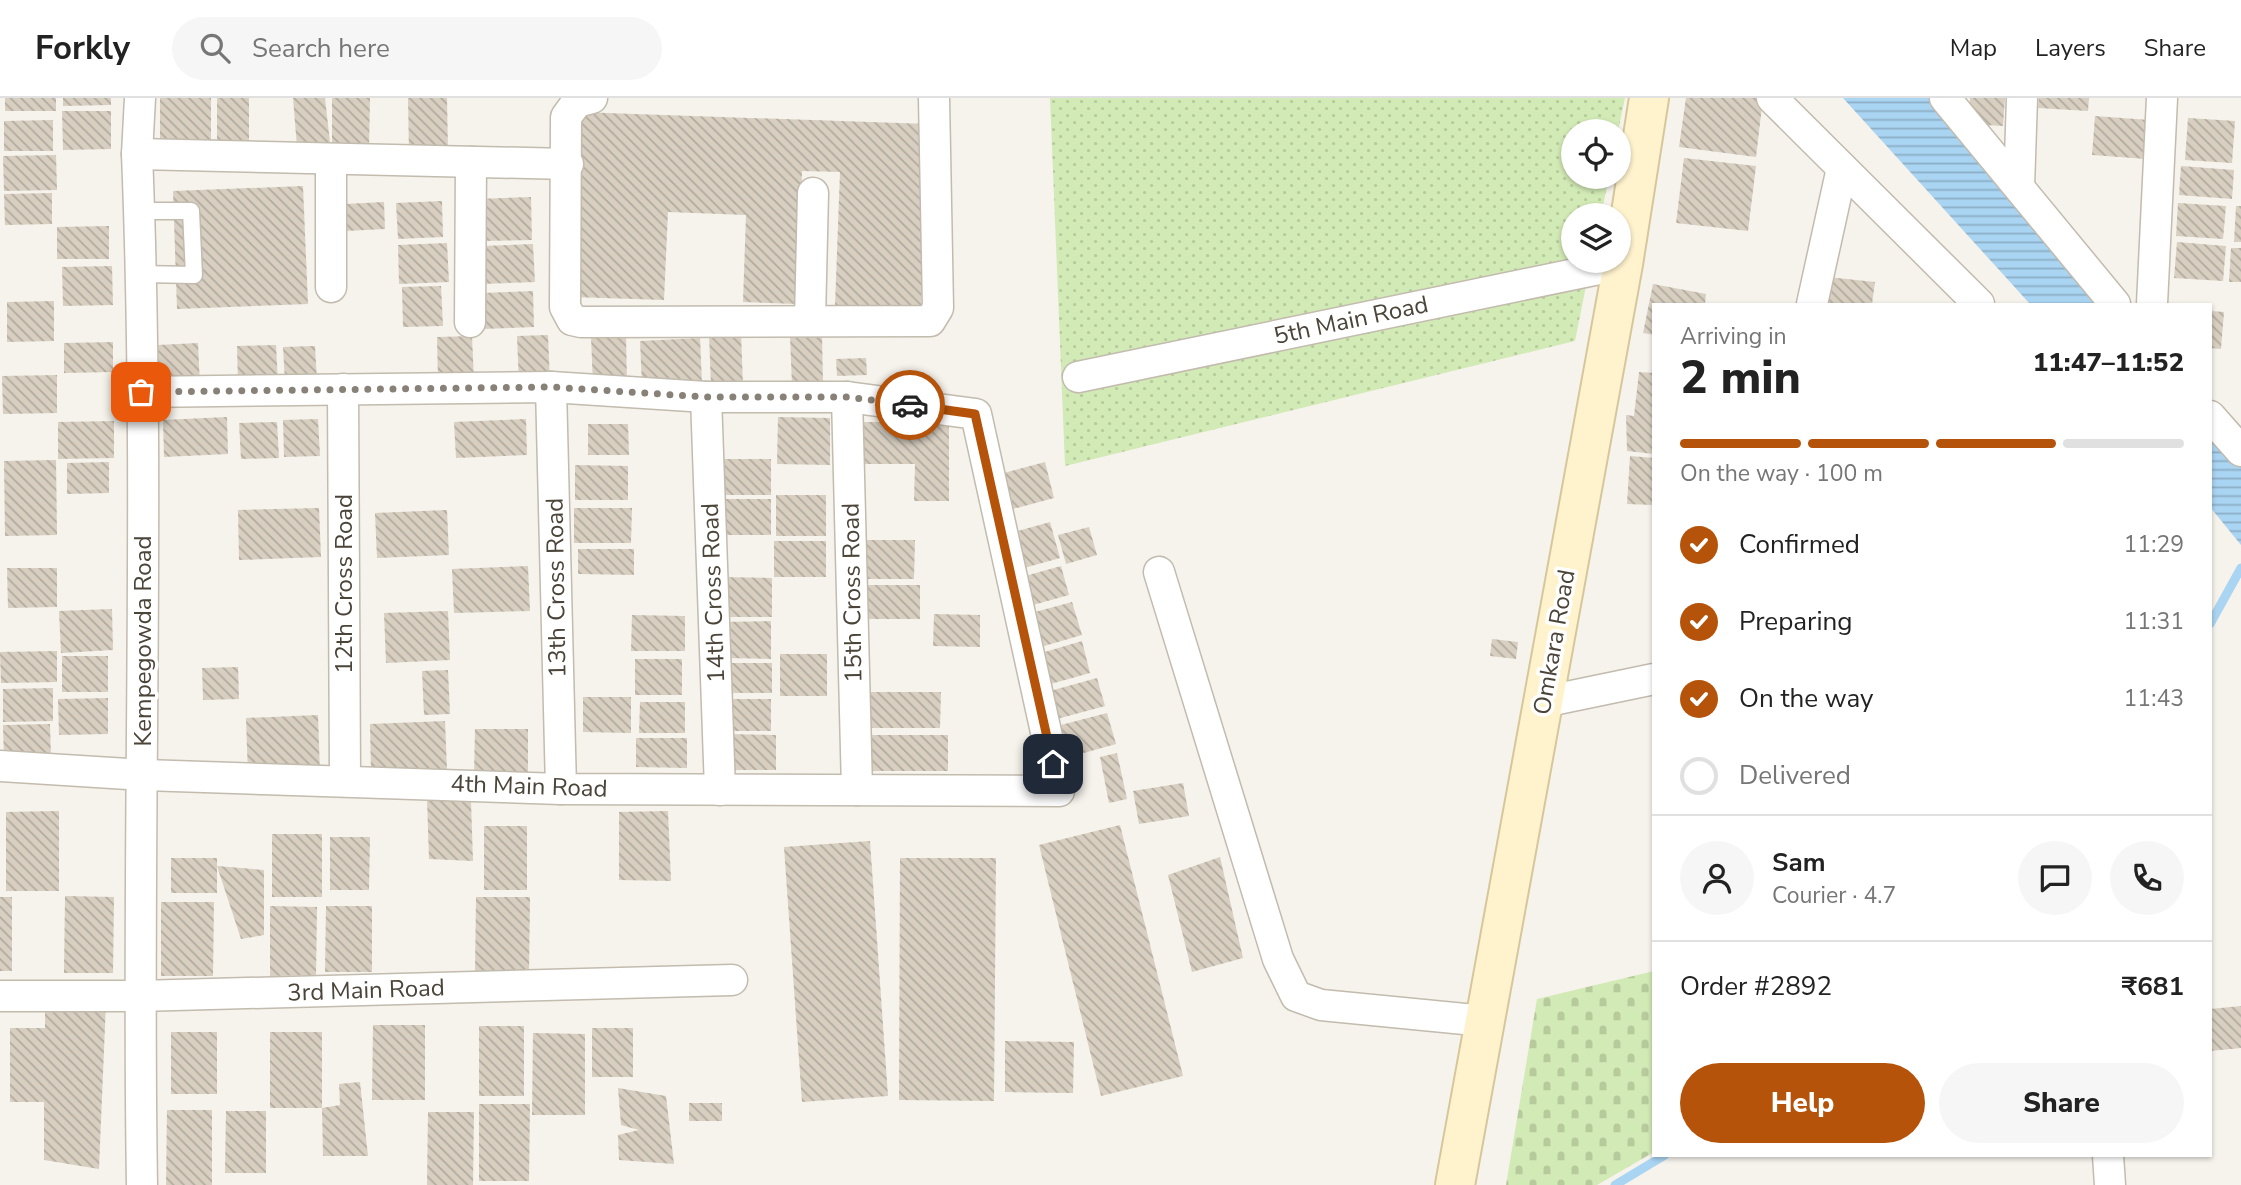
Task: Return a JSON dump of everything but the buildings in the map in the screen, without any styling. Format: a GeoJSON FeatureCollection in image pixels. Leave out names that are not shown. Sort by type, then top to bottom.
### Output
{"type":"FeatureCollection","features":[{"type":"Feature","properties":{"kind":"street","name":"Kempegowda Road"},"geometry":{"type":"LineString","coordinates":[[141,98],[138,154],[144,775],[139,996],[142,1185]]}},
{"type":"Feature","properties":{"kind":"street"},"geometry":{"type":"LineString","coordinates":[[592,98],[577,102],[566,117],[568,164],[565,307],[572,320],[921,321],[930,321],[936,316],[937,127],[934,98]]}},
{"type":"Feature","properties":{"kind":"street","name":"Omkara Road"},"geometry":{"type":"LineString","coordinates":[[1631,213],[1649,98]]}},
{"type":"Feature","properties":{"kind":"street"},"geometry":{"type":"LineString","coordinates":[[1772,98],[1966,298]]}},
{"type":"Feature","properties":{"kind":"street"},"geometry":{"type":"LineString","coordinates":[[1945,98],[2114,303]]}},
{"type":"Feature","properties":{"kind":"street"},"geometry":{"type":"LineString","coordinates":[[2019,187],[2022,98]]}},
{"type":"Feature","properties":{"kind":"street"},"geometry":{"type":"LineString","coordinates":[[2152,303],[2162,98]]}},
{"type":"Feature","properties":{"kind":"street"},"geometry":{"type":"LineString","coordinates":[[138,154],[568,164]]}},
{"type":"Feature","properties":{"kind":"street"},"geometry":{"type":"LineString","coordinates":[[331,159],[331,287]]}},
{"type":"Feature","properties":{"kind":"street"},"geometry":{"type":"LineString","coordinates":[[470,322],[471,162]]}},
{"type":"Feature","properties":{"kind":"street"},"geometry":{"type":"LineString","coordinates":[[1812,303],[1842,168]]}},
{"type":"Feature","properties":{"kind":"street"},"geometry":{"type":"LineString","coordinates":[[810,320],[813,193]]}},
{"type":"Feature","properties":{"kind":"street","name":"5th Main Road"},"geometry":{"type":"LineString","coordinates":[[1078,377],[1580,273]]}},
{"type":"Feature","properties":{"kind":"street","name":"Omkara Road"},"geometry":{"type":"LineString","coordinates":[[1455,1185],[1621,273]]}},
{"type":"Feature","properties":{"kind":"street"},"geometry":{"type":"LineString","coordinates":[[141,392],[551,387],[706,397],[847,397]]}},
{"type":"Feature","properties":{"kind":"street","name":"13th Cross Road"},"geometry":{"type":"LineString","coordinates":[[551,387],[561,789]]}},
{"type":"Feature","properties":{"kind":"street","name":"12th Cross Road"},"geometry":{"type":"LineString","coordinates":[[343,389],[345,779]]}},
{"type":"Feature","properties":{"kind":"street","name":"14th Cross Road"},"geometry":{"type":"LineString","coordinates":[[706,397],[720,790]]}},
{"type":"Feature","properties":{"kind":"street","name":"4th Main Road"},"geometry":{"type":"LineString","coordinates":[[0,766],[144,775],[345,779],[561,789],[1059,791],[975,414],[847,397]]}},
{"type":"Feature","properties":{"kind":"street","name":"15th Cross Road"},"geometry":{"type":"LineString","coordinates":[[847,397],[857,790]]}},
{"type":"Feature","properties":{"kind":"street"},"geometry":{"type":"LineString","coordinates":[[2212,418],[2241,451]]}},
{"type":"Feature","properties":{"kind":"street"},"geometry":{"type":"LineString","coordinates":[[1159,572],[1279,959],[1296,996],[1321,1005],[1485,1021]]}},
{"type":"Feature","properties":{"kind":"street"},"geometry":{"type":"LineString","coordinates":[[1543,702],[1652,679]]}},
{"type":"Feature","properties":{"kind":"street","name":"3rd Main Road"},"geometry":{"type":"LineString","coordinates":[[0,996],[139,996],[732,979]]}},
{"type":"Feature","properties":{"kind":"street"},"geometry":{"type":"LineString","coordinates":[[2108,1157],[2110,1185]]}},
{"type":"Feature","properties":{"kind":"lane"},"geometry":{"type":"LineString","coordinates":[[140,211],[191,211],[194,275],[140,274]]}},
{"type":"Feature","properties":{"kind":"green space"},"geometry":{"type":"Polygon","coordinates":[[[1050,98],[1625,98],[1621,119],[1561,119],[1561,189],[1606,189],[1604,203],[1561,203],[1561,273],[1589,273],[1575,341],[1065,466],[1050,98]]]}},
{"type":"Feature","properties":{"kind":"green space"},"geometry":{"type":"Polygon","coordinates":[[[1652,971],[1652,1153],[1597,1185],[1506,1185],[1537,999],[1652,971]]]}},
{"type":"Feature","properties":{"kind":"water"},"geometry":{"type":"Polygon","coordinates":[[[1843,98],[1930,98],[2105,303],[2029,303],[1843,98]]]}},
{"type":"Feature","properties":{"kind":"water"},"geometry":{"type":"Polygon","coordinates":[[[2212,428],[2241,462],[2241,545],[2212,509],[2212,428]]]}},
{"type":"Feature","properties":{"kind":"waterway"},"geometry":{"type":"LineString","coordinates":[[2212,620],[2241,568]]}},
{"type":"Feature","properties":{"kind":"waterway"},"geometry":{"type":"LineString","coordinates":[[1615,1185],[1662,1157]]}},
{"type":"Feature","properties":{"kind":"way so far"},"geometry":{"type":"LineString","coordinates":[[141,392],[551,387],[706,397],[847,397],[910,405]]}},
{"type":"Feature","properties":{"kind":"route"},"geometry":{"type":"LineString","coordinates":[[910,405],[975,414],[1053,764]]}}]}
